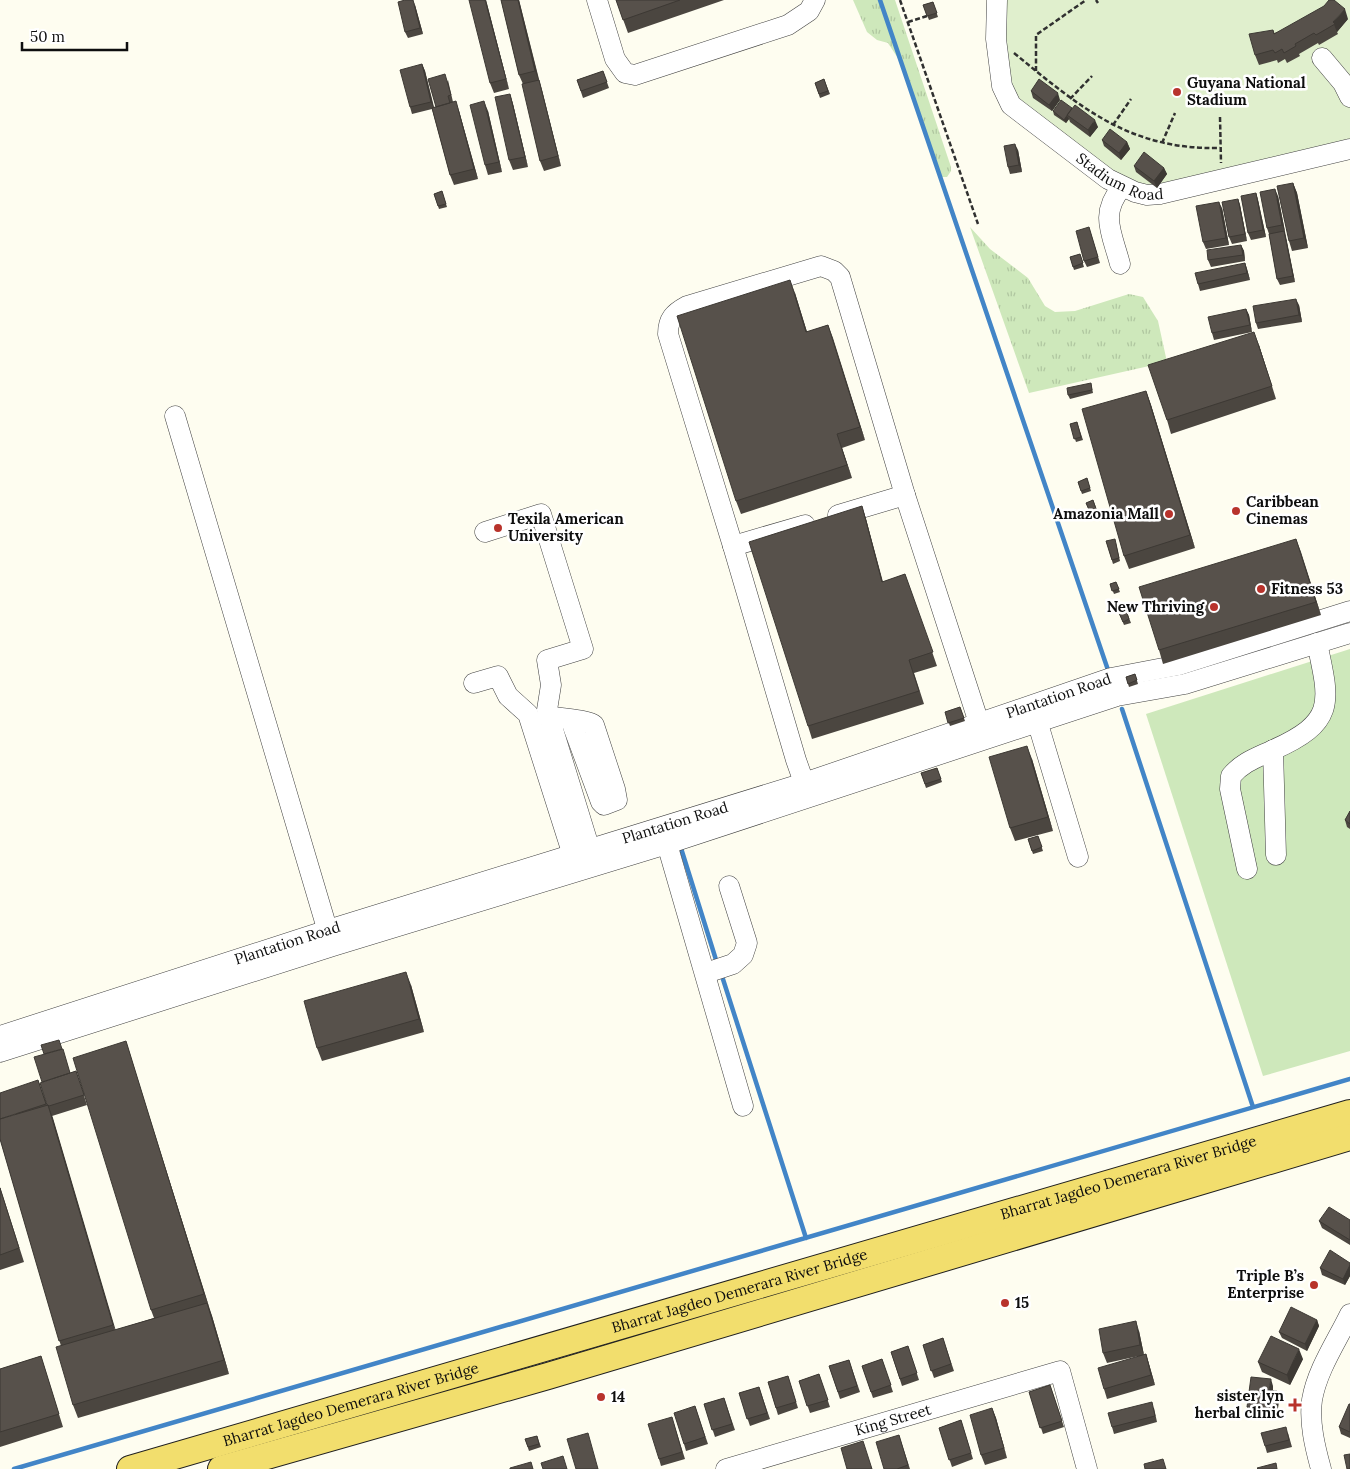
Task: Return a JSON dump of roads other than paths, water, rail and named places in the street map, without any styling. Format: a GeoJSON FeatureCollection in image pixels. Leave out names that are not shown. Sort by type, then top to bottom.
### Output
{"type":"FeatureCollection","features":[{"type":"Feature","properties":{"kind":"main road","name":"Bharrat Jagdeo Demerara River Bridge"},"geometry":{"type":"LineString","coordinates":[[130,1469],[540,1351],[1350,1113]]}},
{"type":"Feature","properties":{"kind":"main road","name":"Bharrat Jagdeo Demerara River Bridge"},"geometry":{"type":"LineString","coordinates":[[221,1469],[548,1376],[1350,1137]]}},
{"type":"Feature","properties":{"kind":"street"},"geometry":{"type":"LineString","coordinates":[[597,0],[615,59],[625,72],[635,75],[788,25],[809,11],[815,0]]}},
{"type":"Feature","properties":{"kind":"street","name":"Stadium Road"},"geometry":{"type":"LineString","coordinates":[[997,0],[996,39],[1002,86],[1012,105],[1072,154],[1122,187],[1147,195],[1160,194],[1350,149]]}},
{"type":"Feature","properties":{"kind":"street"},"geometry":{"type":"LineString","coordinates":[[1322,58],[1350,94]]}},
{"type":"Feature","properties":{"kind":"street"},"geometry":{"type":"LineString","coordinates":[[1120,264],[1108,214],[1112,198],[1122,187]]}},
{"type":"Feature","properties":{"kind":"street"},"geometry":{"type":"LineString","coordinates":[[807,791],[668,334],[668,325],[676,311],[686,306],[821,266],[834,271],[843,284],[905,495],[979,723]]}},
{"type":"Feature","properties":{"kind":"street"},"geometry":{"type":"LineString","coordinates":[[174,416],[330,938]]}},
{"type":"Feature","properties":{"kind":"street"},"geometry":{"type":"LineString","coordinates":[[734,546],[905,495]]}},
{"type":"Feature","properties":{"kind":"street"},"geometry":{"type":"LineString","coordinates":[[485,532],[541,514],[583,649],[547,660],[551,685],[541,713],[584,860]]}},
{"type":"Feature","properties":{"kind":"street","name":"Plantation Road"},"geometry":{"type":"LineString","coordinates":[[584,860],[667,844],[979,723],[1111,678],[1179,664],[1350,611]]}},
{"type":"Feature","properties":{"kind":"street","name":"Plantation Road"},"geometry":{"type":"LineString","coordinates":[[0,1036],[330,938],[807,791],[1038,724],[1117,696],[1185,684],[1350,633]]}},
{"type":"Feature","properties":{"kind":"street"},"geometry":{"type":"LineString","coordinates":[[1247,869],[1230,789],[1231,776],[1251,759],[1273,750],[1312,728],[1324,710],[1326,687],[1317,643]]}},
{"type":"Feature","properties":{"kind":"street"},"geometry":{"type":"LineString","coordinates":[[474,683],[498,676],[508,696],[541,713],[571,721]]}},
{"type":"Feature","properties":{"kind":"street"},"geometry":{"type":"LineString","coordinates":[[1038,724],[1078,857]]}},
{"type":"Feature","properties":{"kind":"street"},"geometry":{"type":"LineString","coordinates":[[1273,750],[1276,855]]}},
{"type":"Feature","properties":{"kind":"street"},"geometry":{"type":"LineString","coordinates":[[667,844],[706,973],[743,1106]]}},
{"type":"Feature","properties":{"kind":"street"},"geometry":{"type":"LineString","coordinates":[[706,973],[733,964],[743,955],[747,943],[729,886]]}},
{"type":"Feature","properties":{"kind":"street","name":"Plantation Road"},"geometry":{"type":"LineString","coordinates":[[0,1052],[330,938]]}},
{"type":"Feature","properties":{"kind":"street"},"geometry":{"type":"LineString","coordinates":[[1320,1469],[1312,1426],[1312,1399],[1320,1376],[1350,1314]]}},
{"type":"Feature","properties":{"kind":"street","name":"King Street"},"geometry":{"type":"LineString","coordinates":[[726,1469],[1060,1371],[1087,1469]]}},
{"type":"Feature","properties":{"kind":"waterway"},"geometry":{"type":"LineString","coordinates":[[880,0],[1108,670]]}},
{"type":"Feature","properties":{"kind":"waterway"},"geometry":{"type":"LineString","coordinates":[[1122,709],[1253,1107]]}},
{"type":"Feature","properties":{"kind":"waterway"},"geometry":{"type":"LineString","coordinates":[[680,845],[717,963]]}},
{"type":"Feature","properties":{"kind":"waterway"},"geometry":{"type":"LineString","coordinates":[[721,973],[806,1238]]}},
{"type":"Feature","properties":{"kind":"waterway"},"geometry":{"type":"LineString","coordinates":[[14,1469],[1350,1079]]}},
{"type":"Feature","properties":{"kind":"place","name":"Guyana National Stadium"},"geometry":{"type":"Point","coordinates":[1177,92]}},
{"type":"Feature","properties":{"kind":"place","name":"Caribbean Cinemas"},"geometry":{"type":"Point","coordinates":[1236,511]}},
{"type":"Feature","properties":{"kind":"place","name":"Amazonia Mall"},"geometry":{"type":"Point","coordinates":[1169,514]}},
{"type":"Feature","properties":{"kind":"place","name":"Texila American University"},"geometry":{"type":"Point","coordinates":[498,528]}},
{"type":"Feature","properties":{"kind":"place","name":"Fitness 53"},"geometry":{"type":"Point","coordinates":[1261,589]}},
{"type":"Feature","properties":{"kind":"place","name":"New Thriving"},"geometry":{"type":"Point","coordinates":[1214,607]}},
{"type":"Feature","properties":{"kind":"place","name":"Triple B’s Enterprise"},"geometry":{"type":"Point","coordinates":[1314,1285]}},
{"type":"Feature","properties":{"kind":"place","name":"15"},"geometry":{"type":"Point","coordinates":[1005,1303]}},
{"type":"Feature","properties":{"kind":"place","name":"14"},"geometry":{"type":"Point","coordinates":[601,1397]}},
{"type":"Feature","properties":{"kind":"place","name":"sister lyn herbal clinic"},"geometry":{"type":"Point","coordinates":[1295,1405]}}]}
